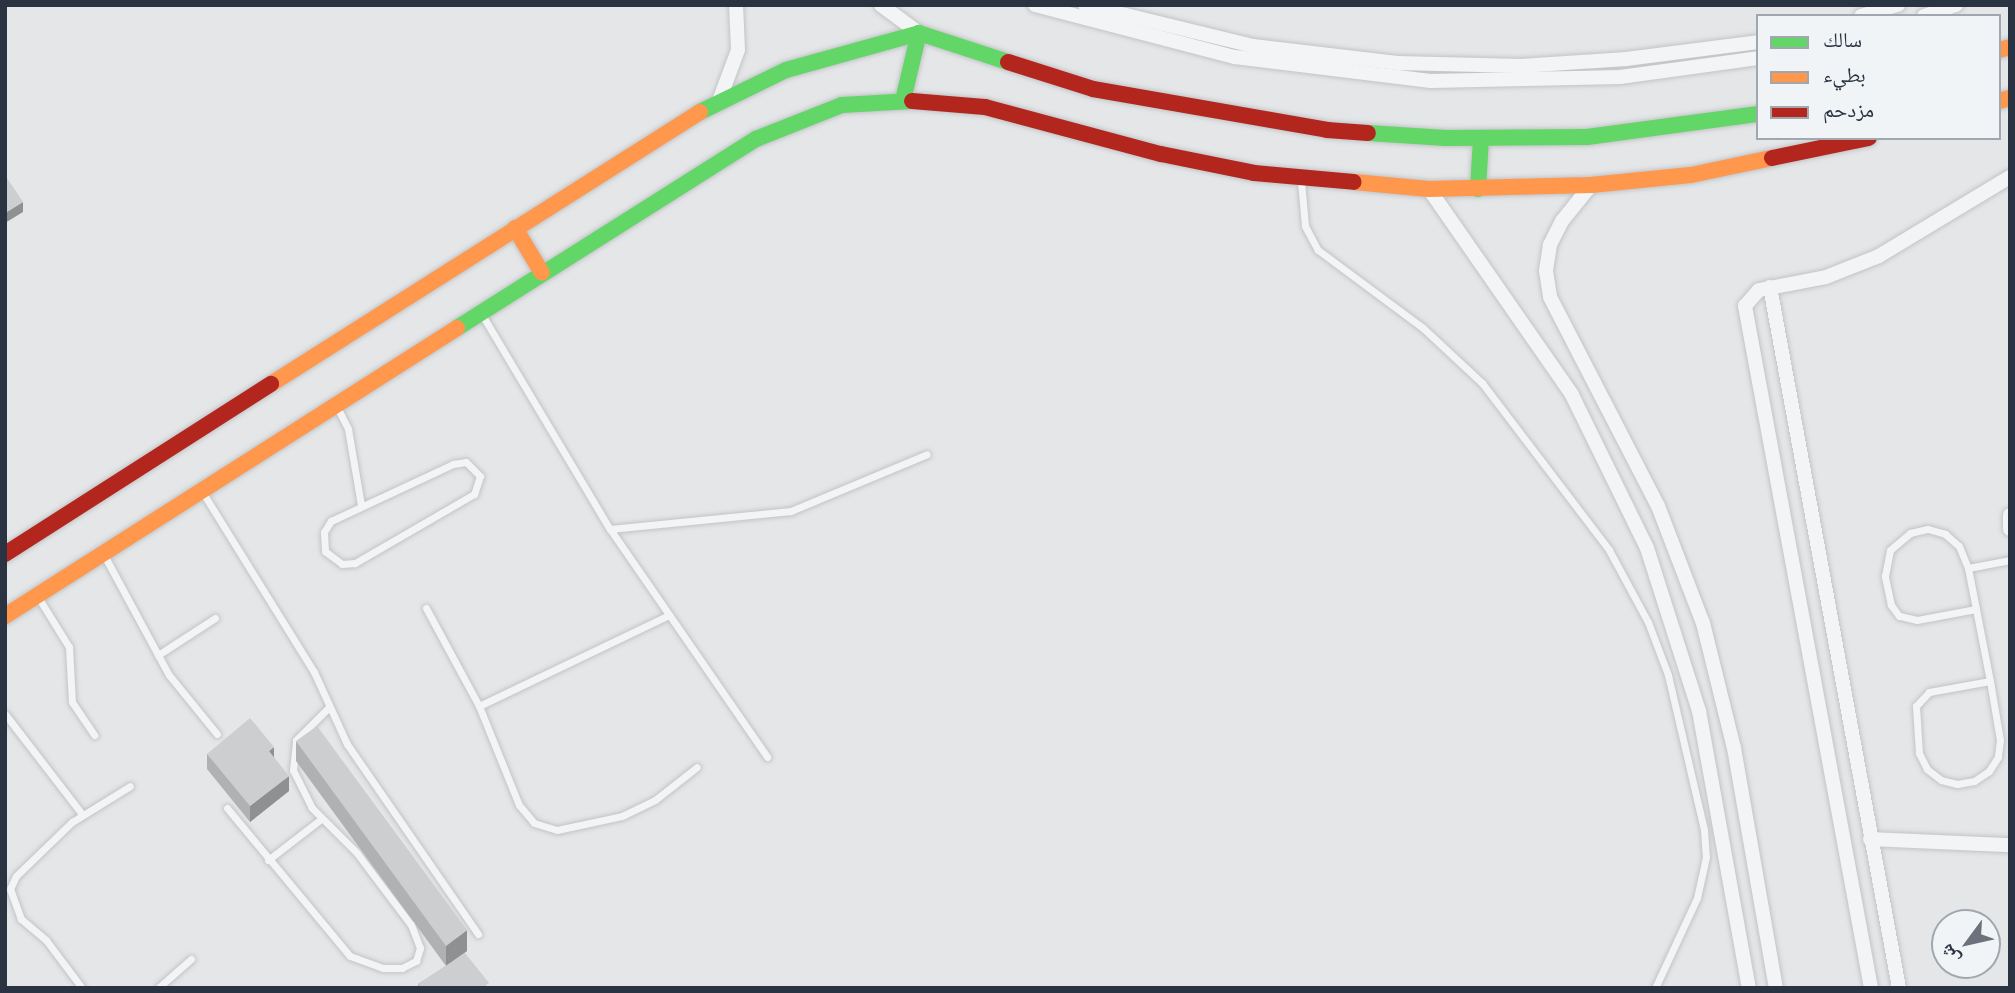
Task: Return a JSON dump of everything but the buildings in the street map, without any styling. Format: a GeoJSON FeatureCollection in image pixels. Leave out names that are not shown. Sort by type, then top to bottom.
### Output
{"type":"FeatureCollection","features":[{"type":"Feature","properties":{"kind":"street"},"geometry":{"type":"LineString","coordinates":[[719,101],[738,50],[736,5]]}},
{"type":"Feature","properties":{"kind":"street"},"geometry":{"type":"LineString","coordinates":[[881,5],[919,33],[1061,80],[1174,106],[1327,130],[1481,138],[1626,134],[1756,114]]}},
{"type":"Feature","properties":{"kind":"street"},"geometry":{"type":"LineString","coordinates":[[1035,5],[1235,57],[1431,81],[1620,77],[1756,58]]}},
{"type":"Feature","properties":{"kind":"street"},"geometry":{"type":"LineString","coordinates":[[1085,5],[1253,46],[1397,63],[1521,66],[1626,60],[1756,42]]}},
{"type":"Feature","properties":{"kind":"street"},"geometry":{"type":"LineString","coordinates":[[1868,14],[1898,5]]}},
{"type":"Feature","properties":{"kind":"street"},"geometry":{"type":"LineString","coordinates":[[1930,14],[1956,5]]}},
{"type":"Feature","properties":{"kind":"street"},"geometry":{"type":"LineString","coordinates":[[5,554],[719,101],[786,70],[919,33]]}},
{"type":"Feature","properties":{"kind":"street"},"geometry":{"type":"LineString","coordinates":[[903,100],[919,33]]}},
{"type":"Feature","properties":{"kind":"street"},"geometry":{"type":"LineString","coordinates":[[5,616],[756,139],[842,105],[903,100],[985,107],[1161,154],[1301,181],[1429,189],[1591,185],[1741,167],[1860,140]]}},
{"type":"Feature","properties":{"kind":"street"},"geometry":{"type":"LineString","coordinates":[[1478,189],[1481,138]]}},
{"type":"Feature","properties":{"kind":"street"},"geometry":{"type":"LineString","coordinates":[[1871,988],[1744,312],[1750,296],[1770,287],[1826,277],[1879,256],[2010,177]]}},
{"type":"Feature","properties":{"kind":"street"},"geometry":{"type":"LineString","coordinates":[[1591,185],[1562,221],[1550,245],[1546,271],[1550,297],[1649,486],[1703,623],[1730,726],[1776,988]]}},
{"type":"Feature","properties":{"kind":"street"},"geometry":{"type":"LineString","coordinates":[[1429,189],[1572,395],[1647,548],[1699,711],[1749,988]]}},
{"type":"Feature","properties":{"kind":"street"},"geometry":{"type":"LineString","coordinates":[[515,228],[542,273]]}},
{"type":"Feature","properties":{"kind":"street"},"geometry":{"type":"LineString","coordinates":[[1770,287],[1899,988]]}},
{"type":"Feature","properties":{"kind":"street"},"geometry":{"type":"LineString","coordinates":[[2010,515],[2010,528]]}},
{"type":"Feature","properties":{"kind":"street"},"geometry":{"type":"LineString","coordinates":[[1870,839],[2010,845]]}},
{"type":"Feature","properties":{"kind":"lane"},"geometry":{"type":"LineString","coordinates":[[1301,181],[1306,226],[1318,250],[1423,328],[1482,383],[1609,550],[1648,622],[1668,675],[1706,857],[1697,898],[1655,988]]}},
{"type":"Feature","properties":{"kind":"lane"},"geometry":{"type":"LineString","coordinates":[[481,312],[610,529],[667,616],[767,757]]}},
{"type":"Feature","properties":{"kind":"lane"},"geometry":{"type":"LineString","coordinates":[[336,405],[348,429],[361,505]]}},
{"type":"Feature","properties":{"kind":"lane"},"geometry":{"type":"LineString","coordinates":[[610,529],[776,514],[928,454]]}},
{"type":"Feature","properties":{"kind":"lane"},"geometry":{"type":"LineString","coordinates":[[459,462],[472,465],[480,476],[474,494],[355,563],[342,564],[325,551],[324,532],[331,521],[361,505],[459,462]]}},
{"type":"Feature","properties":{"kind":"lane"},"geometry":{"type":"LineString","coordinates":[[203,492],[307,659],[328,708],[390,813],[478,934]]}},
{"type":"Feature","properties":{"kind":"lane"},"geometry":{"type":"LineString","coordinates":[[1976,609],[1904,619],[1891,606],[1885,576],[1890,550],[1902,537],[1919,530],[1937,531],[1953,539],[1968,568],[1976,609],[1990,681],[1999,731],[1998,757],[1974,781],[1957,784],[1941,779],[1927,769],[1919,753],[1913,719],[1919,700],[1936,690],[1990,681]]}},
{"type":"Feature","properties":{"kind":"lane"},"geometry":{"type":"LineString","coordinates":[[104,554],[158,655],[185,698],[217,734]]}},
{"type":"Feature","properties":{"kind":"lane"},"geometry":{"type":"LineString","coordinates":[[1968,568],[2010,560]]}},
{"type":"Feature","properties":{"kind":"lane"},"geometry":{"type":"LineString","coordinates":[[37,596],[69,647],[72,702],[94,735]]}},
{"type":"Feature","properties":{"kind":"lane"},"geometry":{"type":"LineString","coordinates":[[426,608],[479,706],[523,812],[549,829],[585,826],[622,816],[662,795],[697,767]]}},
{"type":"Feature","properties":{"kind":"lane"},"geometry":{"type":"LineString","coordinates":[[479,706],[667,616]]}},
{"type":"Feature","properties":{"kind":"lane"},"geometry":{"type":"LineString","coordinates":[[158,655],[215,618]]}},
{"type":"Feature","properties":{"kind":"lane"},"geometry":{"type":"LineString","coordinates":[[228,808],[268,860],[350,956],[383,968],[402,968],[416,961],[419,941],[405,915],[358,853],[321,819],[297,780],[291,760],[296,740],[328,708]]}},
{"type":"Feature","properties":{"kind":"lane"},"geometry":{"type":"LineString","coordinates":[[5,714],[82,814]]}},
{"type":"Feature","properties":{"kind":"lane"},"geometry":{"type":"LineString","coordinates":[[1999,731],[2010,729]]}},
{"type":"Feature","properties":{"kind":"lane"},"geometry":{"type":"LineString","coordinates":[[82,988],[46,940],[21,919],[10,889],[16,876],[82,814],[131,786]]}},
{"type":"Feature","properties":{"kind":"lane"},"geometry":{"type":"LineString","coordinates":[[268,860],[321,819]]}},
{"type":"Feature","properties":{"kind":"lane"},"geometry":{"type":"LineString","coordinates":[[158,988],[191,960]]}},
{"type":"Feature","properties":{"kind":"traffic: fast"},"geometry":{"type":"LineString","coordinates":[[903,100],[919,33]]}},
{"type":"Feature","properties":{"kind":"traffic: fast"},"geometry":{"type":"LineString","coordinates":[[700,112],[786,70],[919,33],[1008,62]]}},
{"type":"Feature","properties":{"kind":"traffic: fast"},"geometry":{"type":"LineString","coordinates":[[457,328],[756,139],[842,105],[912,101]]}},
{"type":"Feature","properties":{"kind":"traffic: fast"},"geometry":{"type":"LineString","coordinates":[[1368,133],[1446,138],[1587,137],[1756,114]]}},
{"type":"Feature","properties":{"kind":"traffic: fast"},"geometry":{"type":"LineString","coordinates":[[1478,189],[1481,138]]}},
{"type":"Feature","properties":{"kind":"traffic: slow"},"geometry":{"type":"LineString","coordinates":[[2001,49],[2010,47]]}},
{"type":"Feature","properties":{"kind":"traffic: slow"},"geometry":{"type":"LineString","coordinates":[[2001,100],[2010,98]]}},
{"type":"Feature","properties":{"kind":"traffic: slow"},"geometry":{"type":"LineString","coordinates":[[271,384],[700,112]]}},
{"type":"Feature","properties":{"kind":"traffic: slow"},"geometry":{"type":"LineString","coordinates":[[1354,182],[1429,189],[1591,185],[1691,175],[1772,158]]}},
{"type":"Feature","properties":{"kind":"traffic: slow"},"geometry":{"type":"LineString","coordinates":[[515,228],[542,273]]}},
{"type":"Feature","properties":{"kind":"traffic: slow"},"geometry":{"type":"LineString","coordinates":[[5,616],[457,328]]}},
{"type":"Feature","properties":{"kind":"traffic: jam"},"geometry":{"type":"LineString","coordinates":[[1008,62],[1093,89],[1327,130],[1368,133]]}},
{"type":"Feature","properties":{"kind":"traffic: jam"},"geometry":{"type":"LineString","coordinates":[[912,101],[985,107],[1161,154],[1254,173],[1354,182]]}},
{"type":"Feature","properties":{"kind":"traffic: jam"},"geometry":{"type":"LineString","coordinates":[[1772,158],[1859,140]]}},
{"type":"Feature","properties":{"kind":"traffic: jam"},"geometry":{"type":"LineString","coordinates":[[5,554],[271,384]]}}]}
